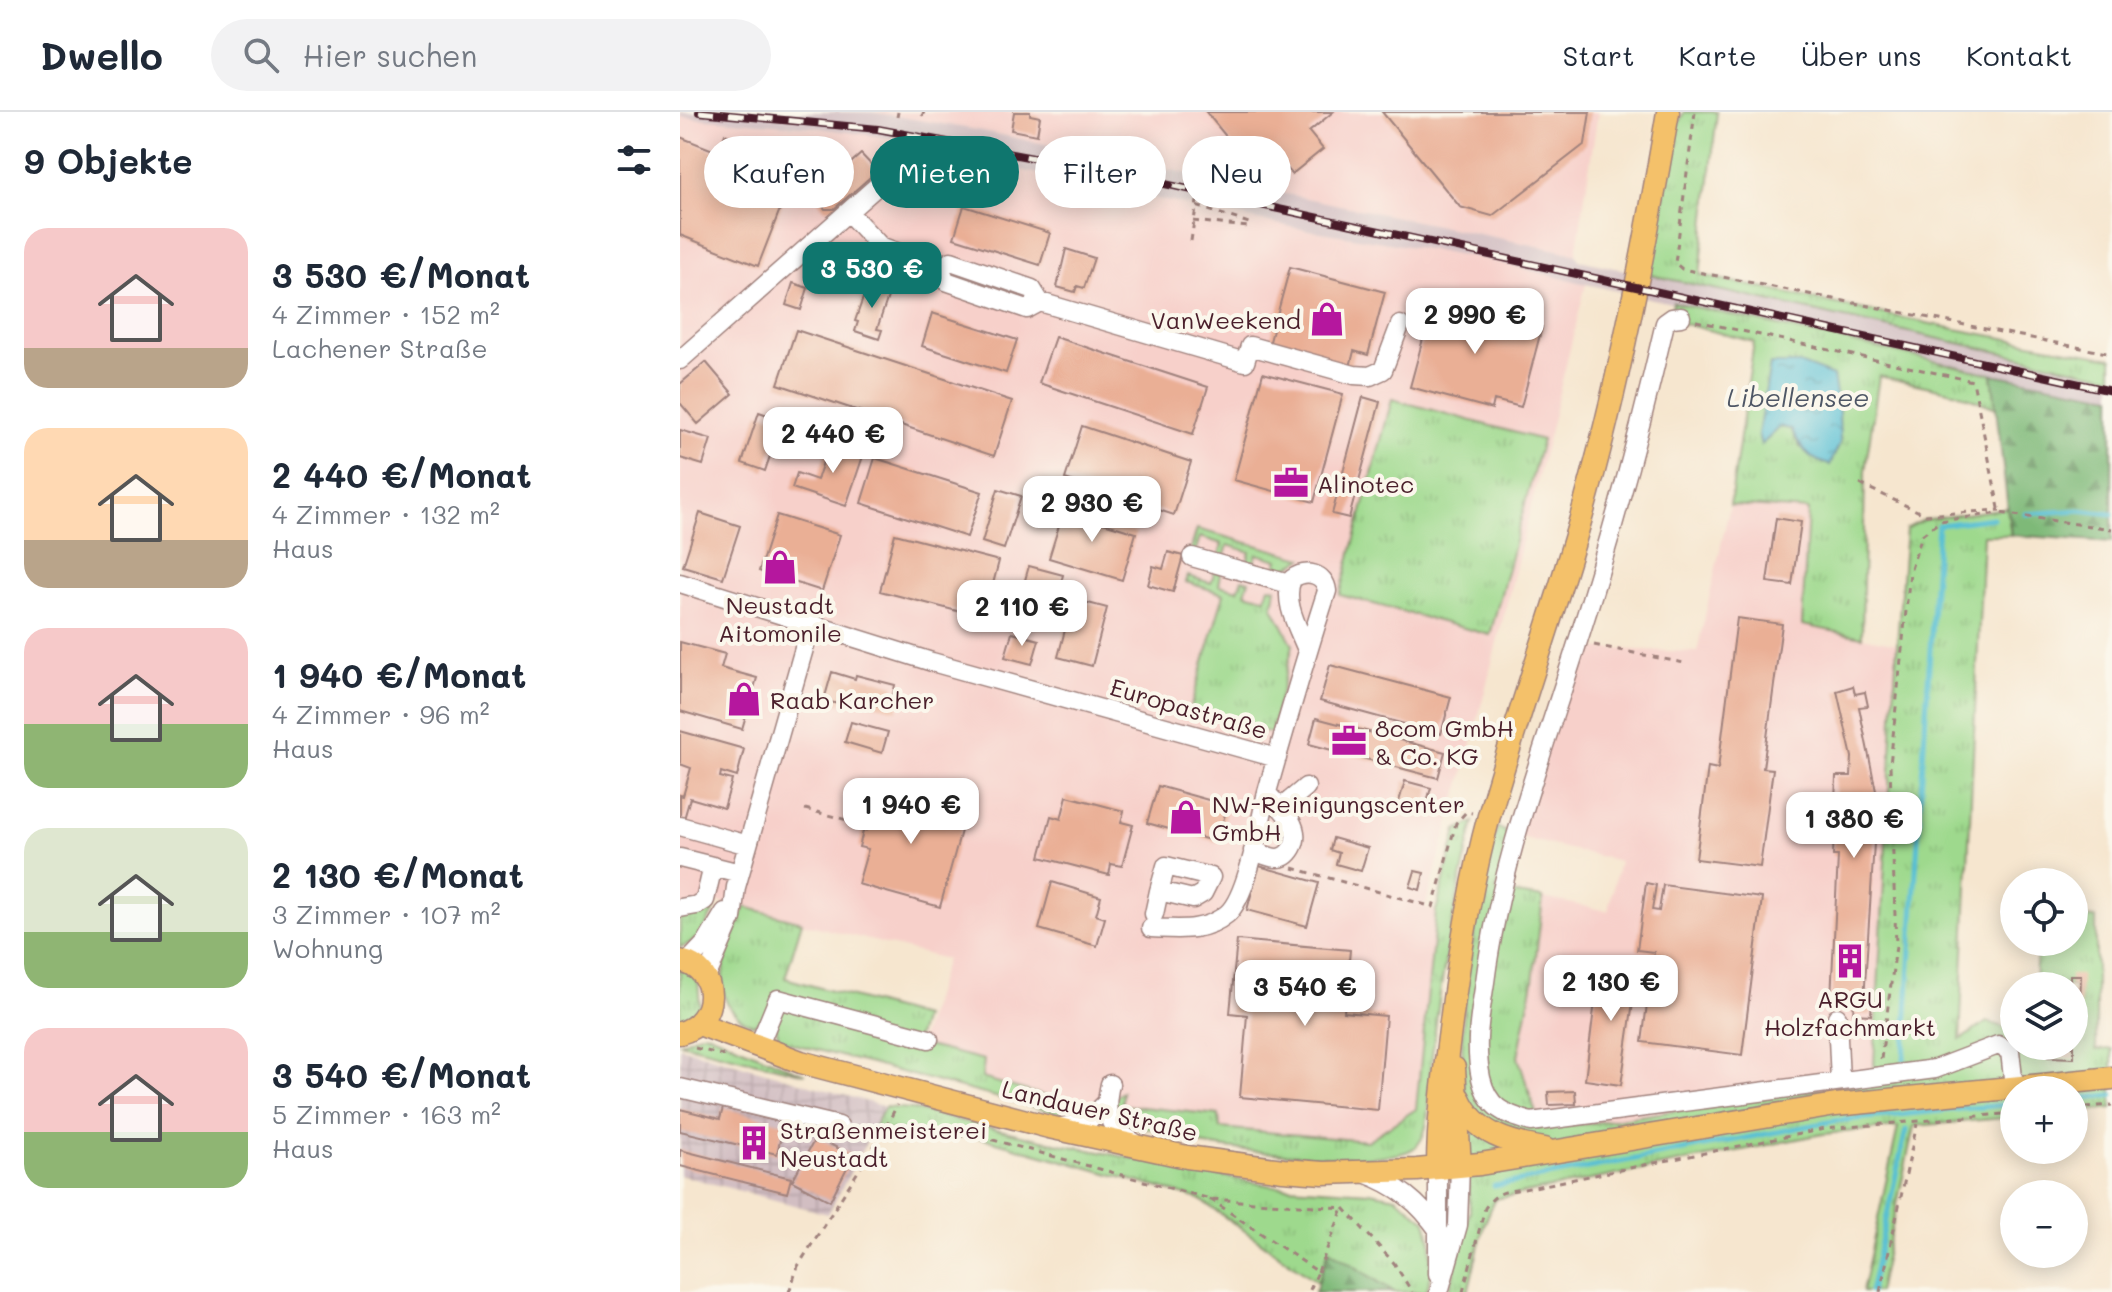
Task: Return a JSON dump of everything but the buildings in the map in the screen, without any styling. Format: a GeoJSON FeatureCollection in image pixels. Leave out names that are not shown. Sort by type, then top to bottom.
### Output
{"type":"FeatureCollection","features":[{"type":"Feature","properties":{"kind":"main road"},"geometry":{"type":"LineString","coordinates":[[1438,1168],[1438,1133],[1465,923],[1489,816],[1577,531],[1606,423],[1642,261],[1668,112]]}},
{"type":"Feature","properties":{"kind":"main road"},"geometry":{"type":"LineString","coordinates":[[684,961],[698,968],[706,978]]}},
{"type":"Feature","properties":{"kind":"main road","name":"Landauer Straße"},"geometry":{"type":"LineString","coordinates":[[706,978],[711,997],[696,1021],[801,1062],[1049,1127],[1199,1159],[1283,1170],[1363,1173],[1460,1166],[1570,1150]]}},
{"type":"Feature","properties":{"kind":"main road"},"geometry":{"type":"LineString","coordinates":[[1450,1030],[1460,1166]]}},
{"type":"Feature","properties":{"kind":"main road"},"geometry":{"type":"LineString","coordinates":[[2088,1080],[2112,1078]]}},
{"type":"Feature","properties":{"kind":"main road"},"geometry":{"type":"LineString","coordinates":[[1457,1093],[1464,1111],[1484,1130],[1524,1145],[1570,1150],[1836,1105],[2000,1088]]}},
{"type":"Feature","properties":{"kind":"street"},"geometry":{"type":"LineString","coordinates":[[680,360],[848,212],[870,197]]}},
{"type":"Feature","properties":{"kind":"street"},"geometry":{"type":"LineString","coordinates":[[848,212],[880,246],[940,268],[951,261],[1032,289],[1040,302],[1245,362],[1250,346],[1354,375],[1370,376],[1383,370],[1400,325]]}},
{"type":"Feature","properties":{"kind":"street"},"geometry":{"type":"LineString","coordinates":[[1681,317],[1665,323],[1637,440],[1578,641],[1515,834],[1488,958],[1476,1042],[1481,1080],[1490,1099],[1503,1113],[1531,1122],[1935,1069],[1998,1045],[2010,1051],[2013,1076]]}},
{"type":"Feature","properties":{"kind":"street","name":"Europastraße"},"geometry":{"type":"LineString","coordinates":[[1159,891],[1152,921],[1197,929],[1212,925],[1229,912],[1241,890],[1253,851],[1307,650],[1327,591],[1321,577],[1305,573],[1289,584],[1192,557]]}},
{"type":"Feature","properties":{"kind":"street","name":"Europastraße"},"geometry":{"type":"LineString","coordinates":[[680,583],[811,624],[922,651],[1277,758]]}},
{"type":"Feature","properties":{"kind":"street"},"geometry":{"type":"LineString","coordinates":[[1289,584],[1289,603],[1307,650]]}},
{"type":"Feature","properties":{"kind":"street"},"geometry":{"type":"LineString","coordinates":[[706,978],[732,918],[738,880],[811,624]]}},
{"type":"Feature","properties":{"kind":"street"},"geometry":{"type":"LineString","coordinates":[[1281,808],[1306,787]]}},
{"type":"Feature","properties":{"kind":"street"},"geometry":{"type":"LineString","coordinates":[[1253,851],[1277,858],[1291,850],[1295,839],[1293,827],[1267,794]]}},
{"type":"Feature","properties":{"kind":"street"},"geometry":{"type":"LineString","coordinates":[[680,826],[748,845]]}},
{"type":"Feature","properties":{"kind":"street"},"geometry":{"type":"LineString","coordinates":[[680,858],[713,866],[738,880]]}},
{"type":"Feature","properties":{"kind":"street"},"geometry":{"type":"LineString","coordinates":[[680,908],[705,900],[713,866]]}},
{"type":"Feature","properties":{"kind":"street"},"geometry":{"type":"LineString","coordinates":[[684,961],[715,930],[738,880]]}},
{"type":"Feature","properties":{"kind":"street"},"geometry":{"type":"LineString","coordinates":[[759,1045],[778,999],[929,1039]]}},
{"type":"Feature","properties":{"kind":"street"},"geometry":{"type":"LineString","coordinates":[[1837,1017],[1840,1081]]}},
{"type":"Feature","properties":{"kind":"street"},"geometry":{"type":"LineString","coordinates":[[1110,1084],[1106,1103],[1113,1125],[1123,1136],[1141,1147]]}},
{"type":"Feature","properties":{"kind":"street"},"geometry":{"type":"LineString","coordinates":[[680,1088],[839,1126]]}},
{"type":"Feature","properties":{"kind":"street"},"geometry":{"type":"LineString","coordinates":[[1049,1127],[1078,1126],[1087,1122],[1106,1103]]}},
{"type":"Feature","properties":{"kind":"street"},"geometry":{"type":"LineString","coordinates":[[1437,1292],[1458,1225],[1460,1166]]}},
{"type":"Feature","properties":{"kind":"street"},"geometry":{"type":"LineString","coordinates":[[1437,1292],[1440,1257],[1438,1168]]}},
{"type":"Feature","properties":{"kind":"street"},"geometry":{"type":"LineString","coordinates":[[1363,1173],[1386,1181],[1407,1194],[1425,1211],[1439,1231]]}},
{"type":"Feature","properties":{"kind":"path"},"geometry":{"type":"LineString","coordinates":[[1695,112],[1675,263],[1682,269],[2112,354]]}},
{"type":"Feature","properties":{"kind":"path"},"geometry":{"type":"LineString","coordinates":[[1191,241],[1193,221],[1197,203],[1249,223],[1248,227],[1193,221]]}},
{"type":"Feature","properties":{"kind":"path"},"geometry":{"type":"LineString","coordinates":[[1703,279],[1704,273]]}},
{"type":"Feature","properties":{"kind":"path"},"geometry":{"type":"LineString","coordinates":[[1681,317],[1973,381],[2000,512]]}},
{"type":"Feature","properties":{"kind":"path"},"geometry":{"type":"LineString","coordinates":[[1860,484],[1926,515],[2000,512],[2112,529]]}},
{"type":"Feature","properties":{"kind":"path"},"geometry":{"type":"LineString","coordinates":[[1883,1074],[1881,1056],[1896,946],[1890,765],[1910,572],[1922,535],[1940,521],[2000,512]]}},
{"type":"Feature","properties":{"kind":"path"},"geometry":{"type":"LineString","coordinates":[[1578,641],[1684,663]]}},
{"type":"Feature","properties":{"kind":"path"},"geometry":{"type":"LineString","coordinates":[[805,809],[847,820],[872,833]]}},
{"type":"Feature","properties":{"kind":"path"},"geometry":{"type":"LineString","coordinates":[[1277,858],[1295,870],[1433,907],[1456,823],[1466,812],[1489,816]]}},
{"type":"Feature","properties":{"kind":"path"},"geometry":{"type":"LineString","coordinates":[[789,1292],[798,1266],[885,1129],[904,1089]]}},
{"type":"Feature","properties":{"kind":"path"},"geometry":{"type":"LineString","coordinates":[[2088,1107],[2112,1105]]}},
{"type":"Feature","properties":{"kind":"path"},"geometry":{"type":"LineString","coordinates":[[1463,1292],[1485,1208],[1500,1191],[1524,1189],[1825,1129],[2000,1114]]}},
{"type":"Feature","properties":{"kind":"path"},"geometry":{"type":"LineString","coordinates":[[1880,1292],[1917,1122]]}},
{"type":"Feature","properties":{"kind":"path"},"geometry":{"type":"LineString","coordinates":[[885,1129],[982,1137],[1210,1199],[1344,1208]]}},
{"type":"Feature","properties":{"kind":"path"},"geometry":{"type":"LineString","coordinates":[[1210,1199],[1318,1272]]}},
{"type":"Feature","properties":{"kind":"path"},"geometry":{"type":"LineString","coordinates":[[1309,1292],[1344,1208]]}},
{"type":"Feature","properties":{"kind":"path"},"geometry":{"type":"LineString","coordinates":[[1344,1208],[1394,1263],[1412,1292]]}},
{"type":"Feature","properties":{"kind":"shaded area"},"geometry":{"type":"Polygon","coordinates":[[[680,112],[872,112],[1006,136],[877,136],[811,127],[680,117],[680,112]]]}},
{"type":"Feature","properties":{"kind":"shaded area"},"geometry":{"type":"Polygon","coordinates":[[[872,112],[1598,112],[1576,254],[1291,195],[1291,136],[1182,136],[1182,172],[1166,169],[1166,136],[1035,136],[1035,142],[1019,139],[1019,136],[872,112]]]}},
{"type":"Feature","properties":{"kind":"shaded area"},"geometry":{"type":"Polygon","coordinates":[[[680,117],[811,127],[877,136],[870,136],[870,208],[1019,208],[1019,170],[1035,173],[1035,208],[1166,208],[1166,201],[1182,204],[1182,208],[1200,208],[1296,228],[1475,257],[1586,284],[1471,747],[1425,908],[1436,911],[1416,1109],[1367,1141],[1112,1118],[912,1066],[946,959],[717,902],[703,929],[680,947],[680,117]]]}},
{"type":"Feature","properties":{"kind":"shaded area"},"geometry":{"type":"Polygon","coordinates":[[[1019,139],[1035,142],[1035,173],[1019,170],[1019,139]]]}},
{"type":"Feature","properties":{"kind":"shaded area"},"geometry":{"type":"Polygon","coordinates":[[[1166,169],[1182,172],[1182,204],[1166,201],[1166,169]]]}},
{"type":"Feature","properties":{"kind":"shaded area"},"geometry":{"type":"Polygon","coordinates":[[[1291,195],[1576,254],[1579,260],[2112,377],[2112,396],[1992,374],[1475,257],[1296,228],[1200,208],[1291,208],[1291,195]]]}},
{"type":"Feature","properties":{"kind":"shaded area"},"geometry":{"type":"Polygon","coordinates":[[[1730,505],[1809,510],[1802,625],[1897,644],[1874,1081],[1586,1124],[1540,1126],[1518,1057],[1533,981],[1543,898],[1608,911],[1619,861],[1511,835],[1580,648],[1697,652],[1730,505]]]}},
{"type":"Feature","properties":{"kind":"shaded area"},"geometry":{"type":"Polygon","coordinates":[[[680,1047],[885,1107],[828,1214],[680,1175],[680,1047]]]}},
{"type":"Feature","properties":{"kind":"green space"},"geometry":{"type":"Polygon","coordinates":[[[1684,112],[1717,112],[1700,275],[1955,329],[2112,358],[2112,377],[1650,275],[1676,128],[1684,112]]]}},
{"type":"Feature","properties":{"kind":"green space"},"geometry":{"type":"Polygon","coordinates":[[[1673,302],[1992,374],[1996,408],[1958,393],[1879,376],[1865,471],[1862,637],[1802,625],[1808,510],[1730,505],[1754,342],[1681,323],[1669,327],[1673,302]],[[1833,376],[1762,444],[1780,427],[1791,429],[1800,447],[1833,376]]]}},
{"type":"Feature","properties":{"kind":"green space"},"geometry":{"type":"Polygon","coordinates":[[[1992,374],[2112,396],[2112,542],[2011,535],[1992,374]]]}},
{"type":"Feature","properties":{"kind":"green space"},"geometry":{"type":"Polygon","coordinates":[[[1392,399],[1542,440],[1490,635],[1340,595],[1392,399]]]}},
{"type":"Feature","properties":{"kind":"green space"},"geometry":{"type":"Polygon","coordinates":[[[2007,508],[2011,535],[1983,535],[1960,1040],[1987,1022],[2000,1026],[2000,1060],[2088,1060],[2088,972],[2036,972],[2036,956],[2088,956],[2088,918],[2096,918],[2096,1050],[2112,1049],[2112,1108],[2088,1111],[2088,1076],[2000,1076],[2000,1118],[1914,1126],[1878,1292],[1862,1292],[1898,1127],[1823,1134],[1495,1199],[1484,1225],[1468,1292],[1449,1292],[1470,1212],[1462,1041],[1466,978],[1497,827],[1511,835],[1496,891],[1543,898],[1533,981],[1518,1057],[1540,1126],[1586,1124],[1873,1081],[1906,529],[1923,520],[2007,508]]]}},
{"type":"Feature","properties":{"kind":"green space"},"geometry":{"type":"Polygon","coordinates":[[[1197,529],[1303,558],[1281,572],[1275,572],[1278,560],[1257,554],[1253,566],[1247,564],[1250,552],[1228,545],[1224,558],[1219,556],[1222,544],[1200,537],[1196,550],[1189,555],[1197,529]]]}},
{"type":"Feature","properties":{"kind":"green space"},"geometry":{"type":"Polygon","coordinates":[[[1215,571],[1221,573],[1219,585],[1238,590],[1242,579],[1249,581],[1245,593],[1265,598],[1269,587],[1276,588],[1273,607],[1293,645],[1271,733],[1190,709],[1224,594],[1186,582],[1188,576],[1211,583],[1215,571]]]}},
{"type":"Feature","properties":{"kind":"green space"},"geometry":{"type":"Polygon","coordinates":[[[1474,822],[1441,986],[1426,1127],[1414,1148],[1402,1153],[1364,1157],[1263,1152],[1190,1142],[1164,1131],[1130,1126],[1112,1118],[1116,1096],[1122,1092],[1122,1105],[1219,1115],[1220,1128],[1367,1141],[1416,1109],[1436,911],[1457,830],[1474,822]]]}},
{"type":"Feature","properties":{"kind":"green space"},"geometry":{"type":"Polygon","coordinates":[[[709,904],[715,907],[702,932],[680,947],[680,917],[709,904]]]}},
{"type":"Feature","properties":{"kind":"green space"},"geometry":{"type":"Polygon","coordinates":[[[745,907],[802,922],[785,978],[923,1017],[915,1043],[984,1060],[982,1078],[1062,1101],[1060,1114],[779,1040],[776,1025],[765,1019],[753,1025],[737,1015],[727,1002],[723,972],[745,907]]]}},
{"type":"Feature","properties":{"kind":"green space"},"geometry":{"type":"Polygon","coordinates":[[[680,968],[698,979],[700,1010],[680,1023],[680,968]]]}},
{"type":"Feature","properties":{"kind":"green space"},"geometry":{"type":"Polygon","coordinates":[[[704,1032],[805,1074],[680,1043],[704,1032]]]}},
{"type":"Feature","properties":{"kind":"green space"},"geometry":{"type":"Polygon","coordinates":[[[885,1107],[912,1109],[1055,1143],[1272,1186],[1370,1192],[1396,1197],[1426,1221],[1431,1241],[1431,1276],[1426,1292],[1394,1292],[1329,1250],[1318,1282],[1199,1199],[982,1138],[873,1129],[885,1107]]]}},
{"type":"Feature","properties":{"kind":"green space"},"geometry":{"type":"Polygon","coordinates":[[[1329,1250],[1394,1292],[1315,1292],[1329,1250]]]}},
{"type":"Feature","properties":{"kind":"water","name":"Libellensee"},"geometry":{"type":"Polygon","coordinates":[[[1770,364],[1802,364],[1833,376],[1840,443],[1830,465],[1806,452],[1791,429],[1780,427],[1761,445],[1758,434],[1770,364]]]}},
{"type":"Feature","properties":{"kind":"waterway"},"geometry":{"type":"LineString","coordinates":[[2025,514],[2080,510],[2112,514]]}},
{"type":"Feature","properties":{"kind":"waterway"},"geometry":{"type":"LineString","coordinates":[[1904,1059],[1938,525],[1993,518]]}},
{"type":"Feature","properties":{"kind":"waterway"},"geometry":{"type":"LineString","coordinates":[[2088,1098],[2112,1095]]}},
{"type":"Feature","properties":{"kind":"waterway"},"geometry":{"type":"LineString","coordinates":[[1494,1186],[1834,1121],[2000,1105]]}},
{"type":"Feature","properties":{"kind":"waterway"},"geometry":{"type":"LineString","coordinates":[[1870,1292],[1906,1130]]}},
{"type":"Feature","properties":{"kind":"railway"},"geometry":{"type":"LineString","coordinates":[[699,112],[878,129],[1119,174],[2112,391]]}},
{"type":"Feature","properties":{"kind":"place","name":"VanWeekend"},"geometry":{"type":"Point","coordinates":[1327,319]}},
{"type":"Feature","properties":{"kind":"place","name":"Alinotec"},"geometry":{"type":"Point","coordinates":[1291,483]}},
{"type":"Feature","properties":{"kind":"place","name":"Neustadt Aitomonile"},"geometry":{"type":"Point","coordinates":[780,567]}},
{"type":"Feature","properties":{"kind":"place","name":"Raab Karcher"},"geometry":{"type":"Point","coordinates":[744,699]}},
{"type":"Feature","properties":{"kind":"place","name":"8com GmbH & Co. KG"},"geometry":{"type":"Point","coordinates":[1349,741]}},
{"type":"Feature","properties":{"kind":"place","name":"NW-Reinigungscenter GmbH"},"geometry":{"type":"Point","coordinates":[1186,817]}},
{"type":"Feature","properties":{"kind":"place","name":"ARGU Holzfachmarkt"},"geometry":{"type":"Point","coordinates":[1850,961]}},
{"type":"Feature","properties":{"kind":"place","name":"Straßenmeisterei Neustadt"},"geometry":{"type":"Point","coordinates":[754,1143]}}]}
